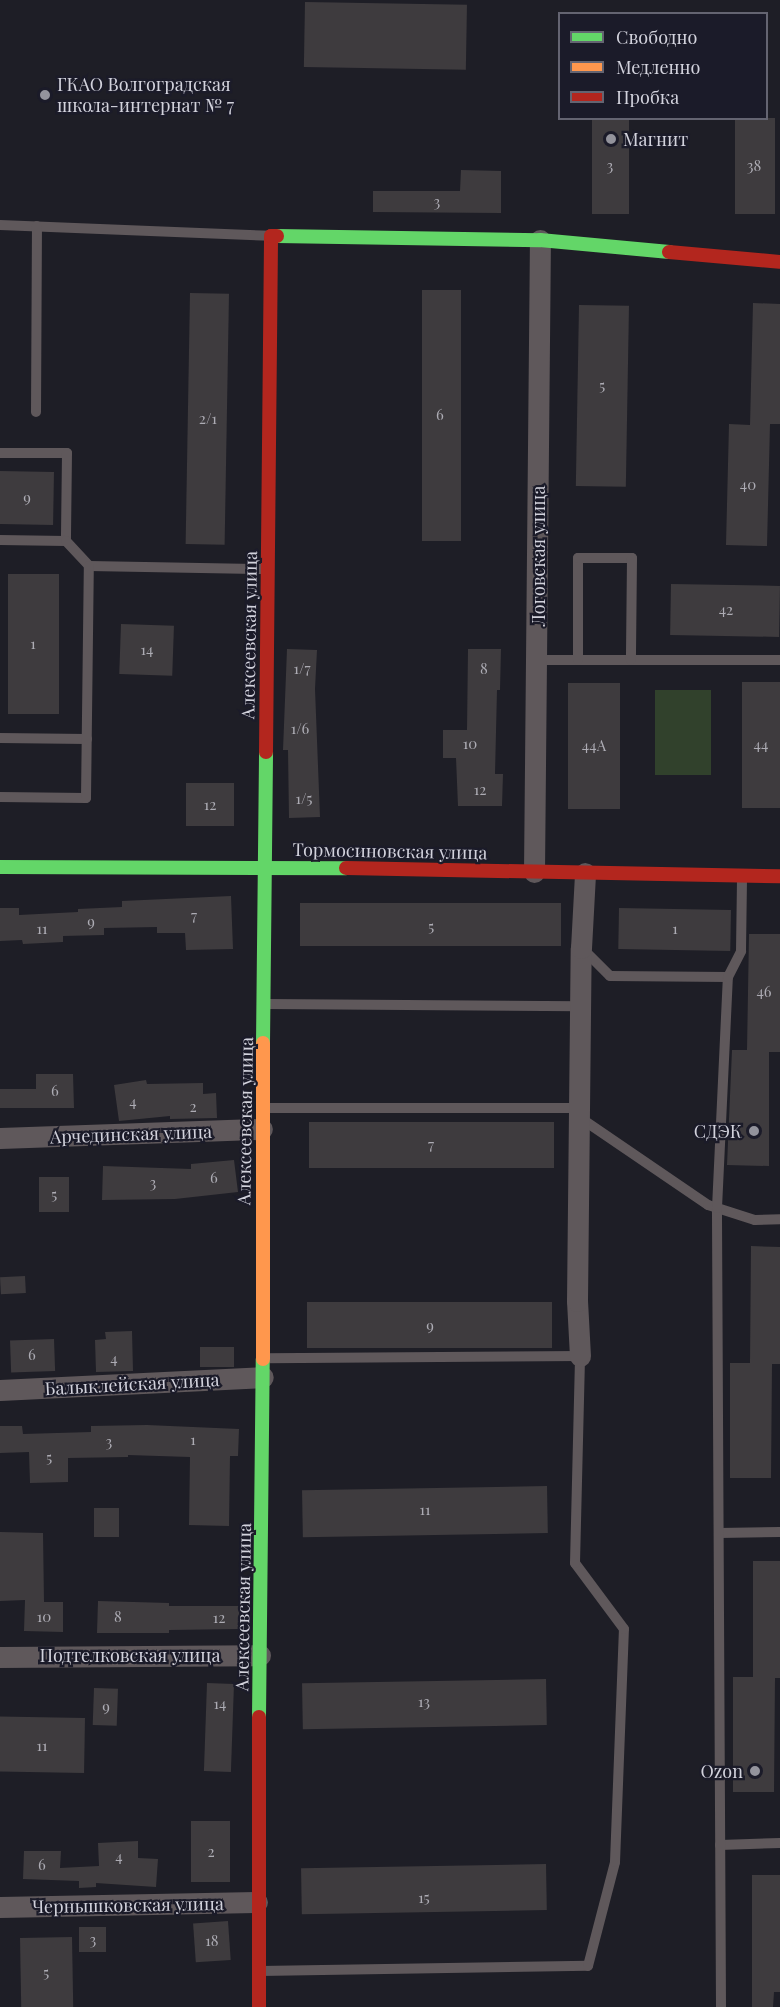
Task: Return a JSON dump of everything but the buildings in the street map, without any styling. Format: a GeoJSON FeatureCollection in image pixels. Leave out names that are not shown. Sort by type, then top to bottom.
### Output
{"type":"FeatureCollection","features":[{"type":"Feature","properties":{"kind":"street"},"geometry":{"type":"LineString","coordinates":[[271,236],[540,240],[780,262]]}},
{"type":"Feature","properties":{"kind":"street","name":"Алексеевская улица"},"geometry":{"type":"LineString","coordinates":[[259,2007],[256,1902],[263,1368],[262,1118],[265,1004],[271,236]]}},
{"type":"Feature","properties":{"kind":"street","name":"Логовская улица"},"geometry":{"type":"LineString","coordinates":[[534,872],[540,240]]}},
{"type":"Feature","properties":{"kind":"street","name":"Тормосиновская улица"},"geometry":{"type":"LineString","coordinates":[[0,867],[265,866],[780,876]]}},
{"type":"Feature","properties":{"kind":"street"},"geometry":{"type":"LineString","coordinates":[[580,1356],[577,1301],[580,1006],[585,873]]}},
{"type":"Feature","properties":{"kind":"street","name":"Арчединская улица"},"geometry":{"type":"LineString","coordinates":[[0,1138],[262,1118]]}},
{"type":"Feature","properties":{"kind":"street","name":"Балыклейская улица"},"geometry":{"type":"LineString","coordinates":[[0,1390],[263,1368]]}},
{"type":"Feature","properties":{"kind":"street","name":"Подтелковская улица"},"geometry":{"type":"LineString","coordinates":[[0,1657],[260,1655]]}},
{"type":"Feature","properties":{"kind":"street","name":"Чернышковская улица"},"geometry":{"type":"LineString","coordinates":[[0,1907],[256,1902]]}},
{"type":"Feature","properties":{"kind":"lane"},"geometry":{"type":"LineString","coordinates":[[0,225],[271,236]]}},
{"type":"Feature","properties":{"kind":"lane"},"geometry":{"type":"LineString","coordinates":[[36,412],[37,226]]}},
{"type":"Feature","properties":{"kind":"lane"},"geometry":{"type":"LineString","coordinates":[[0,453],[67,453],[66,541],[89,566],[86,798],[0,796]]}},
{"type":"Feature","properties":{"kind":"lane"},"geometry":{"type":"LineString","coordinates":[[0,540],[66,541]]}},
{"type":"Feature","properties":{"kind":"lane"},"geometry":{"type":"LineString","coordinates":[[578,660],[578,558],[632,558],[631,660]]}},
{"type":"Feature","properties":{"kind":"lane"},"geometry":{"type":"LineString","coordinates":[[89,566],[267,569]]}},
{"type":"Feature","properties":{"kind":"lane"},"geometry":{"type":"LineString","coordinates":[[537,660],[780,660]]}},
{"type":"Feature","properties":{"kind":"lane"},"geometry":{"type":"LineString","coordinates":[[0,738],[87,739]]}},
{"type":"Feature","properties":{"kind":"lane"},"geometry":{"type":"LineString","coordinates":[[721,2007],[717,1208],[728,977],[741,951],[742,874]]}},
{"type":"Feature","properties":{"kind":"lane"},"geometry":{"type":"LineString","coordinates":[[582,948],[610,976],[728,977]]}},
{"type":"Feature","properties":{"kind":"lane"},"geometry":{"type":"LineString","coordinates":[[265,1004],[580,1006]]}},
{"type":"Feature","properties":{"kind":"lane"},"geometry":{"type":"LineString","coordinates":[[262,1118],[579,1113],[708,1205],[755,1220],[780,1219]]}},
{"type":"Feature","properties":{"kind":"lane"},"geometry":{"type":"LineString","coordinates":[[259,1971],[588,1966],[615,1862],[624,1629],[575,1563],[580,1356],[263,1368]]}},
{"type":"Feature","properties":{"kind":"lane"},"geometry":{"type":"LineString","coordinates":[[719,1533],[780,1532]]}},
{"type":"Feature","properties":{"kind":"lane"},"geometry":{"type":"LineString","coordinates":[[720,1845],[780,1843]]}},
{"type":"Feature","properties":{"kind":"green space"},"geometry":{"type":"Polygon","coordinates":[[[655,690],[711,690],[711,775],[655,775],[655,690]]]}},
{"type":"Feature","properties":{"kind":"traffic: fast"},"geometry":{"type":"LineString","coordinates":[[277,236],[540,240],[669,252]]}},
{"type":"Feature","properties":{"kind":"traffic: fast"},"geometry":{"type":"LineString","coordinates":[[263,1043],[266,752]]}},
{"type":"Feature","properties":{"kind":"traffic: fast"},"geometry":{"type":"LineString","coordinates":[[0,867],[346,868]]}},
{"type":"Feature","properties":{"kind":"traffic: fast"},"geometry":{"type":"LineString","coordinates":[[259,1717],[263,1359]]}},
{"type":"Feature","properties":{"kind":"traffic: slow"},"geometry":{"type":"LineString","coordinates":[[263,1043],[263,1359]]}},
{"type":"Feature","properties":{"kind":"traffic: jam"},"geometry":{"type":"LineString","coordinates":[[266,752],[271,236],[277,236]]}},
{"type":"Feature","properties":{"kind":"traffic: jam"},"geometry":{"type":"LineString","coordinates":[[669,252],[780,262]]}},
{"type":"Feature","properties":{"kind":"traffic: jam"},"geometry":{"type":"LineString","coordinates":[[346,868],[780,876]]}},
{"type":"Feature","properties":{"kind":"traffic: jam"},"geometry":{"type":"LineString","coordinates":[[259,1717],[259,2007]]}},
{"type":"Feature","properties":{"kind":"place","name":"ГКАО Волгоградская школа-интернат № 7"},"geometry":{"type":"Point","coordinates":[45,95]}},
{"type":"Feature","properties":{"kind":"place","name":"Магнит"},"geometry":{"type":"Point","coordinates":[611,139]}},
{"type":"Feature","properties":{"kind":"place","name":"СДЭК"},"geometry":{"type":"Point","coordinates":[754,1131]}},
{"type":"Feature","properties":{"kind":"place","name":"Ozon"},"geometry":{"type":"Point","coordinates":[755,1771]}}]}
